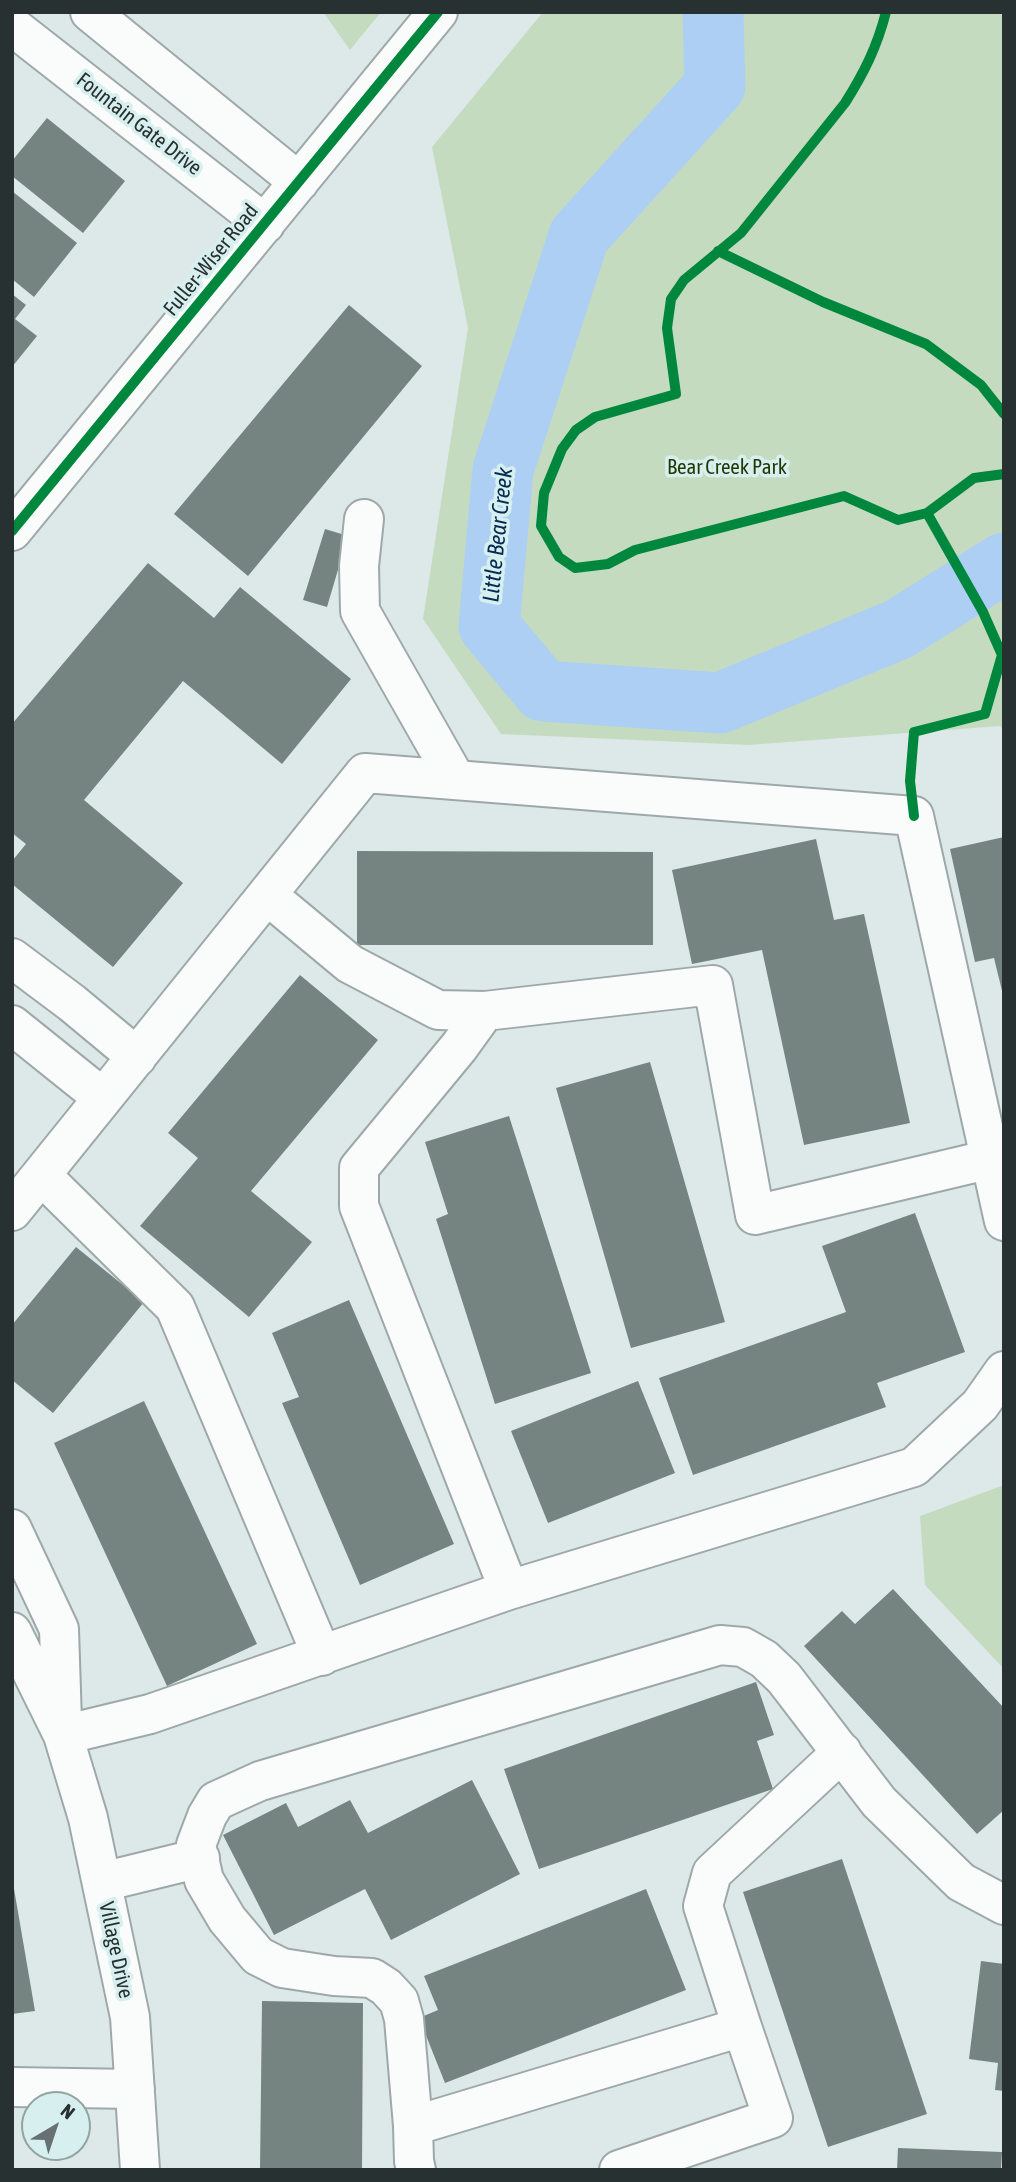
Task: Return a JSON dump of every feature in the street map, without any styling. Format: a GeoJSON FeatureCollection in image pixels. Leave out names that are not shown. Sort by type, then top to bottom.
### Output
{"type":"FeatureCollection","features":[{"type":"Feature","properties":{"kind":"street"},"geometry":{"type":"LineString","coordinates":[[90,12],[299,182]]}},
{"type":"Feature","properties":{"kind":"street","name":"Fuller-Wiser Road"},"geometry":{"type":"LineString","coordinates":[[12,531],[439,12]]}},
{"type":"Feature","properties":{"kind":"street","name":"Fountain Gate Drive"},"geometry":{"type":"LineString","coordinates":[[22,30],[265,224]]}},
{"type":"Feature","properties":{"kind":"street"},"geometry":{"type":"LineString","coordinates":[[364,519],[359,566],[360,611],[456,780]]}},
{"type":"Feature","properties":{"kind":"street"},"geometry":{"type":"LineString","coordinates":[[12,1211],[365,773],[914,816],[1004,1221]]}},
{"type":"Feature","properties":{"kind":"street"},"geometry":{"type":"LineString","coordinates":[[267,895],[350,964],[438,1010],[485,1012],[713,985],[755,1215],[992,1159]]}},
{"type":"Feature","properties":{"kind":"street"},"geometry":{"type":"LineString","coordinates":[[12,958],[137,1057]]}},
{"type":"Feature","properties":{"kind":"street"},"geometry":{"type":"LineString","coordinates":[[485,1012],[359,1168],[359,1206],[509,1590]]}},
{"type":"Feature","properties":{"kind":"street"},"geometry":{"type":"LineString","coordinates":[[12,1025],[103,1098]]}},
{"type":"Feature","properties":{"kind":"street"},"geometry":{"type":"LineString","coordinates":[[41,1175],[175,1307],[322,1656]]}},
{"type":"Feature","properties":{"kind":"street"},"geometry":{"type":"LineString","coordinates":[[63,1735],[150,1714],[509,1590],[915,1468],[980,1405],[1004,1371]]}},
{"type":"Feature","properties":{"kind":"street","name":"Village Drive"},"geometry":{"type":"LineString","coordinates":[[12,1529],[60,1629],[63,1735]]}},
{"type":"Feature","properties":{"kind":"street","name":"Village Drive"},"geometry":{"type":"LineString","coordinates":[[12,1632],[63,1735],[88,1818],[130,2017],[140,2170]]}},
{"type":"Feature","properties":{"kind":"street"},"geometry":{"type":"LineString","coordinates":[[416,2170],[404,2019],[399,2001],[373,1978],[334,1976],[282,1968],[258,1956],[227,1919],[204,1880],[196,1845],[216,1801],[260,1782],[720,1645],[743,1647],[764,1659],[784,1678],[880,1802],[961,1882],[1004,1905]]}},
{"type":"Feature","properties":{"kind":"street"},"geometry":{"type":"LineString","coordinates":[[619,2170],[773,2118],[703,1906],[712,1873],[842,1752]]}},
{"type":"Feature","properties":{"kind":"street"},"geometry":{"type":"LineString","coordinates":[[102,1882],[200,1858]]}},
{"type":"Feature","properties":{"kind":"street"},"geometry":{"type":"LineString","coordinates":[[413,2126],[742,2027]]}},
{"type":"Feature","properties":{"kind":"street"},"geometry":{"type":"LineString","coordinates":[[12,2087],[135,2089]]}},
{"type":"Feature","properties":{"kind":"green space"},"geometry":{"type":"Polygon","coordinates":[[[323,12],[381,12],[350,50],[323,12]]]}},
{"type":"Feature","properties":{"kind":"green space","name":"Bear Creek Park"},"geometry":{"type":"Polygon","coordinates":[[[543,12],[1004,12],[1004,732],[1000,726],[748,745],[501,734],[423,619],[468,328],[432,147],[543,12]]]}},
{"type":"Feature","properties":{"kind":"green space"},"geometry":{"type":"Polygon","coordinates":[[[1004,1485],[1004,1669],[925,1585],[920,1516],[1004,1485]]]}},
{"type":"Feature","properties":{"kind":"building"},"geometry":{"type":"Polygon","coordinates":[[[47,118],[125,181],[83,233],[12,176],[12,161],[47,118]]]}},
{"type":"Feature","properties":{"kind":"building"},"geometry":{"type":"Polygon","coordinates":[[[12,191],[77,243],[34,297],[12,279],[12,191]]]}},
{"type":"Feature","properties":{"kind":"building"},"geometry":{"type":"Polygon","coordinates":[[[12,294],[26,305],[15,319],[37,336],[12,367],[12,294]]]}},
{"type":"Feature","properties":{"kind":"building"},"geometry":{"type":"Polygon","coordinates":[[[349,305],[422,366],[248,576],[174,514],[349,305]]]}},
{"type":"Feature","properties":{"kind":"building"},"geometry":{"type":"Polygon","coordinates":[[[325,529],[348,536],[327,607],[303,600],[325,529]]]}},
{"type":"Feature","properties":{"kind":"building"},"geometry":{"type":"Polygon","coordinates":[[[148,563],[214,618],[240,587],[351,679],[282,764],[183,681],[84,800],[183,883],[113,967],[12,884],[12,861],[26,844],[12,833],[12,724],[148,563]]]}},
{"type":"Feature","properties":{"kind":"building"},"geometry":{"type":"Polygon","coordinates":[[[1004,837],[1003,995],[994,958],[975,962],[950,849],[1004,837]]]}},
{"type":"Feature","properties":{"kind":"building"},"geometry":{"type":"Polygon","coordinates":[[[816,839],[834,920],[864,914],[910,1123],[804,1145],[762,950],[692,964],[672,870],[816,839]]]}},
{"type":"Feature","properties":{"kind":"building"},"geometry":{"type":"Polygon","coordinates":[[[357,851],[653,852],[653,945],[357,945],[357,851]]]}},
{"type":"Feature","properties":{"kind":"building"},"geometry":{"type":"Polygon","coordinates":[[[300,975],[378,1040],[251,1191],[312,1242],[249,1317],[140,1226],[198,1158],[168,1133],[300,975]]]}},
{"type":"Feature","properties":{"kind":"building"},"geometry":{"type":"Polygon","coordinates":[[[650,1062],[725,1322],[631,1348],[556,1088],[650,1062]]]}},
{"type":"Feature","properties":{"kind":"building"},"geometry":{"type":"Polygon","coordinates":[[[509,1116],[591,1373],[495,1404],[436,1219],[448,1214],[425,1142],[509,1116]]]}},
{"type":"Feature","properties":{"kind":"building"},"geometry":{"type":"Polygon","coordinates":[[[915,1213],[965,1352],[877,1383],[886,1407],[693,1475],[659,1378],[846,1312],[822,1246],[915,1213]]]}},
{"type":"Feature","properties":{"kind":"building"},"geometry":{"type":"Polygon","coordinates":[[[76,1247],[144,1302],[53,1413],[12,1380],[12,1325],[76,1247]]]}},
{"type":"Feature","properties":{"kind":"building"},"geometry":{"type":"Polygon","coordinates":[[[349,1300],[454,1544],[360,1585],[282,1403],[299,1397],[272,1333],[349,1300]]]}},
{"type":"Feature","properties":{"kind":"building"},"geometry":{"type":"Polygon","coordinates":[[[638,1381],[675,1473],[548,1523],[511,1431],[638,1381]]]}},
{"type":"Feature","properties":{"kind":"building"},"geometry":{"type":"Polygon","coordinates":[[[144,1401],[257,1644],[167,1686],[54,1443],[144,1401]]]}},
{"type":"Feature","properties":{"kind":"building"},"geometry":{"type":"Polygon","coordinates":[[[893,1589],[1004,1708],[1004,1810],[977,1834],[804,1646],[842,1611],[855,1624],[893,1589]]]}},
{"type":"Feature","properties":{"kind":"building"},"geometry":{"type":"Polygon","coordinates":[[[756,1682],[774,1735],[757,1741],[773,1789],[539,1869],[504,1769],[756,1682]]]}},
{"type":"Feature","properties":{"kind":"building"},"geometry":{"type":"Polygon","coordinates":[[[472,1780],[520,1874],[391,1940],[365,1889],[274,1935],[223,1835],[286,1803],[298,1827],[350,1800],[368,1833],[472,1780]]]}},
{"type":"Feature","properties":{"kind":"building"},"geometry":{"type":"Polygon","coordinates":[[[842,1859],[927,2114],[828,2147],[743,1892],[842,1859]]]}},
{"type":"Feature","properties":{"kind":"building"},"geometry":{"type":"Polygon","coordinates":[[[12,1877],[35,2011],[12,2014],[12,1877]]]}},
{"type":"Feature","properties":{"kind":"building"},"geometry":{"type":"Polygon","coordinates":[[[646,1889],[686,1990],[445,2083],[419,2018],[438,2010],[424,1976],[646,1889]]]}},
{"type":"Feature","properties":{"kind":"building"},"geometry":{"type":"Polygon","coordinates":[[[981,1961],[1004,1964],[1004,2091],[995,2090],[998,2063],[969,2059],[981,1961]]]}},
{"type":"Feature","properties":{"kind":"building"},"geometry":{"type":"Polygon","coordinates":[[[262,2001],[363,2003],[362,2170],[260,2170],[262,2001]]]}},
{"type":"Feature","properties":{"kind":"building"},"geometry":{"type":"Polygon","coordinates":[[[898,2148],[1002,2152],[1001,2170],[897,2170],[898,2148]]]}},
{"type":"Feature","properties":{"kind":"waterway","name":"Little Bear Creek"},"geometry":{"type":"LineString","coordinates":[[713,12],[715,86],[579,236],[503,470],[489,626],[543,691],[720,703],[899,629],[1004,563]]}},
{"type":"Feature","properties":{"kind":"cycle path"},"geometry":{"type":"LineString","coordinates":[[12,531],[438,12]]}},
{"type":"Feature","properties":{"kind":"cycle path"},"geometry":{"type":"LineString","coordinates":[[886,12],[869,59],[845,103],[741,233],[684,280],[671,299],[667,328],[676,394],[595,417],[576,430],[562,449],[544,493],[541,526],[559,557],[575,568],[608,564],[635,550],[844,496],[898,520],[927,513],[974,478],[1004,474]]}},
{"type":"Feature","properties":{"kind":"cycle path"},"geometry":{"type":"LineString","coordinates":[[718,251],[823,302],[926,344],[981,385],[1004,414]]}},
{"type":"Feature","properties":{"kind":"cycle path"},"geometry":{"type":"LineString","coordinates":[[914,816],[910,781],[914,732],[985,714],[1002,655],[983,612],[927,513]]}}]}
